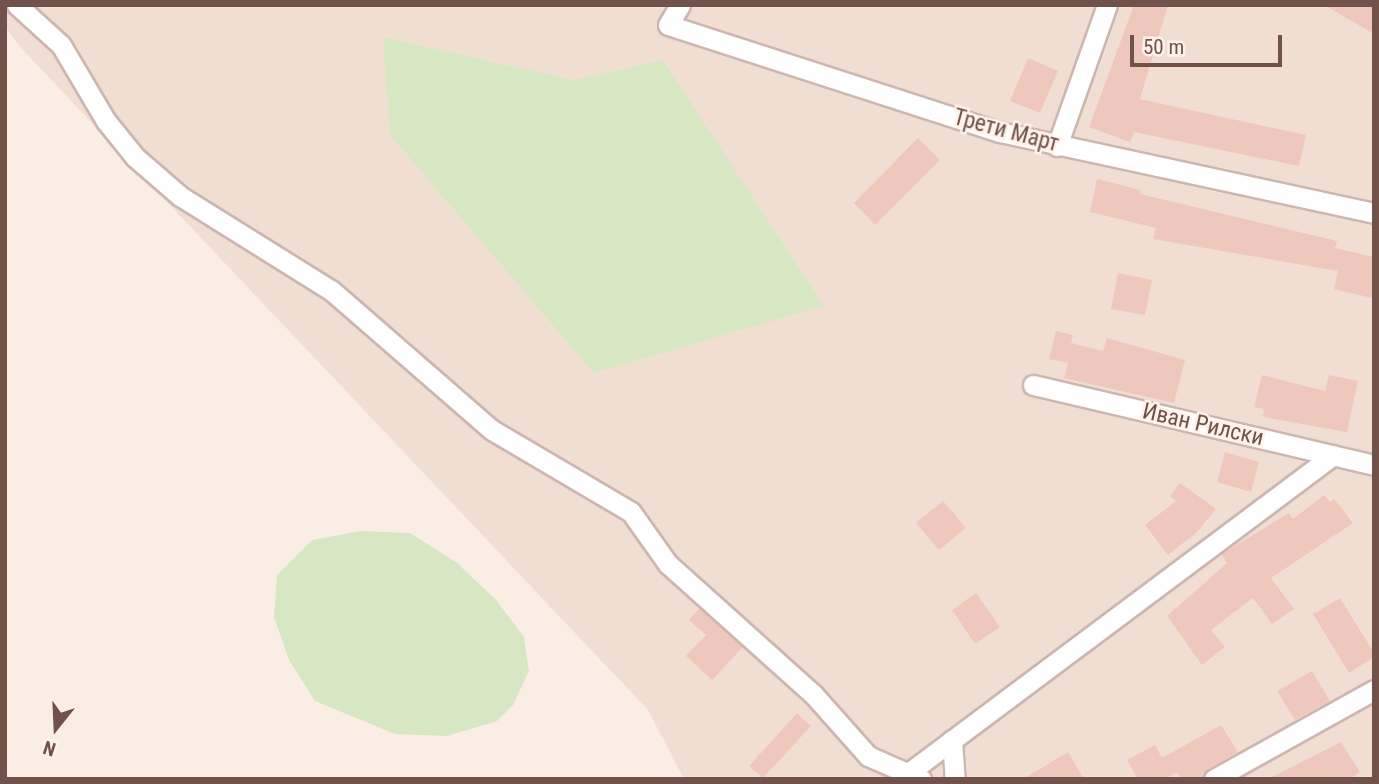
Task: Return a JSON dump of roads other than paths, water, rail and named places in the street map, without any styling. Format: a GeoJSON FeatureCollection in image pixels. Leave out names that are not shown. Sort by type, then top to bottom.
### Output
{"type":"FeatureCollection","features":[{"type":"Feature","properties":{"kind":"street"},"geometry":{"type":"LineString","coordinates":[[17,5],[61,45],[106,121],[135,157],[180,196],[332,291],[449,398],[492,430],[631,512],[668,564],[813,694],[868,756],[914,776],[952,740],[1332,456]]}},
{"type":"Feature","properties":{"kind":"street","name":"Трети Март"},"geometry":{"type":"LineString","coordinates":[[681,5],[668,25],[1000,132],[1374,213]]}},
{"type":"Feature","properties":{"kind":"street"},"geometry":{"type":"LineString","coordinates":[[1058,146],[1107,5]]}},
{"type":"Feature","properties":{"kind":"street","name":"Иван Рилски"},"geometry":{"type":"LineString","coordinates":[[1033,385],[1374,465]]}},
{"type":"Feature","properties":{"kind":"street"},"geometry":{"type":"LineString","coordinates":[[1214,779],[1374,690]]}},
{"type":"Feature","properties":{"kind":"street"},"geometry":{"type":"LineString","coordinates":[[952,740],[955,779]]}}]}
